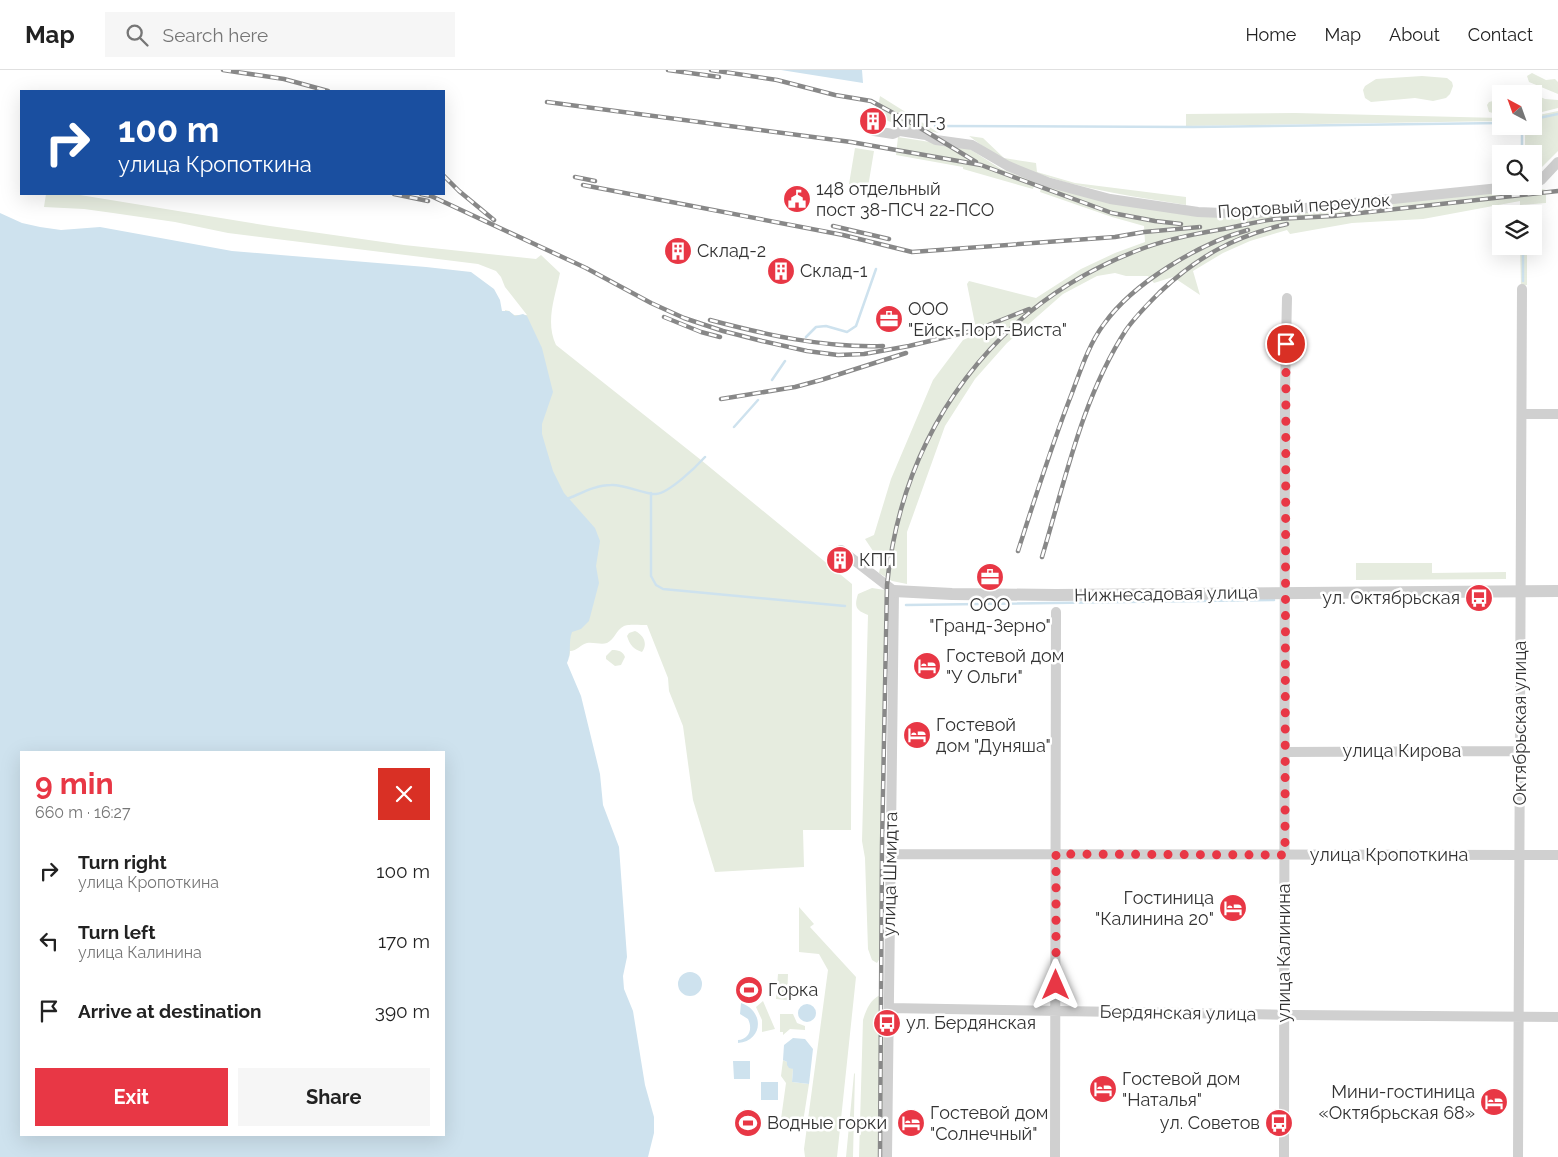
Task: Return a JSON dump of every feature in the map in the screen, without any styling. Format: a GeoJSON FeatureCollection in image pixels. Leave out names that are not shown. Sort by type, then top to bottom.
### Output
{"type":"FeatureCollection","features":[{"type":"Feature","properties":{"kind":"street","name":"Портовый переулок"},"geometry":{"type":"LineString","coordinates":[[874,131],[893,134],[900,131],[926,135],[936,140],[972,145],[1008,166],[1041,180],[1110,199],[1220,214],[1247,214],[1492,189]]}},
{"type":"Feature","properties":{"kind":"street"},"geometry":{"type":"LineString","coordinates":[[1542,178],[1558,162]]}},
{"type":"Feature","properties":{"kind":"street","name":"Октябрьская улица"},"geometry":{"type":"LineString","coordinates":[[1518,1157],[1522,289]]}},
{"type":"Feature","properties":{"kind":"street","name":"улица Калинина"},"geometry":{"type":"LineString","coordinates":[[1284,1157],[1287,298]]}},
{"type":"Feature","properties":{"kind":"street"},"geometry":{"type":"LineString","coordinates":[[1522,414],[1558,414]]}},
{"type":"Feature","properties":{"kind":"street"},"geometry":{"type":"LineString","coordinates":[[841,550],[894,591]]}},
{"type":"Feature","properties":{"kind":"street","name":"Нижнесадовая улица"},"geometry":{"type":"LineString","coordinates":[[894,591],[952,594],[1056,595],[1558,591]]}},
{"type":"Feature","properties":{"kind":"street","name":"улица Шмидта"},"geometry":{"type":"LineString","coordinates":[[887,1157],[894,591]]}},
{"type":"Feature","properties":{"kind":"street"},"geometry":{"type":"LineString","coordinates":[[1054,1157],[1056,612]]}},
{"type":"Feature","properties":{"kind":"street","name":"улица Кирова"},"geometry":{"type":"LineString","coordinates":[[1285,752],[1520,751]]}},
{"type":"Feature","properties":{"kind":"street","name":"улица Кропоткина"},"geometry":{"type":"LineString","coordinates":[[890,854],[1558,855]]}},
{"type":"Feature","properties":{"kind":"street","name":"Бердянская улица"},"geometry":{"type":"LineString","coordinates":[[889,1008],[1284,1015],[1558,1017]]}},
{"type":"Feature","properties":{"kind":"shaded area"},"geometry":{"type":"Polygon","coordinates":[[[1532,73],[1546,80],[1555,79],[1558,82],[1558,94],[1542,87],[1542,85],[1529,82],[1527,76],[1532,73]]]}},
{"type":"Feature","properties":{"kind":"shaded area"},"geometry":{"type":"Polygon","coordinates":[[[1422,76],[1447,78],[1452,82],[1453,86],[1450,94],[1446,98],[1433,101],[1415,98],[1371,102],[1365,98],[1363,90],[1365,86],[1376,79],[1422,76]]]}},
{"type":"Feature","properties":{"kind":"shaded area"},"geometry":{"type":"Polygon","coordinates":[[[880,96],[939,133],[906,127],[876,117],[880,96]]]}},
{"type":"Feature","properties":{"kind":"shaded area"},"geometry":{"type":"Polygon","coordinates":[[[1542,98],[1558,100],[1558,108],[1542,112],[1542,98]]]}},
{"type":"Feature","properties":{"kind":"shaded area"},"geometry":{"type":"Polygon","coordinates":[[[1492,101],[1492,113],[1489,112],[1487,105],[1492,101]]]}},
{"type":"Feature","properties":{"kind":"shaded area"},"geometry":{"type":"Polygon","coordinates":[[[1558,111],[1558,151],[1542,167],[1542,145],[1525,145],[1525,135],[1542,135],[1542,114],[1558,111]]]}},
{"type":"Feature","properties":{"kind":"shaded area"},"geometry":{"type":"Polygon","coordinates":[[[1295,113],[1492,118],[1492,121],[1186,126],[1186,114],[1295,113]]]}},
{"type":"Feature","properties":{"kind":"shaded area"},"geometry":{"type":"Polygon","coordinates":[[[969,136],[983,138],[1004,158],[1036,163],[1037,172],[1075,183],[1186,197],[1186,205],[1093,189],[1048,177],[1004,160],[969,136]]]}},
{"type":"Feature","properties":{"kind":"shaded area"},"geometry":{"type":"Polygon","coordinates":[[[898,137],[968,148],[1001,169],[1035,182],[1033,189],[963,169],[963,167],[896,155],[898,137]]]}},
{"type":"Feature","properties":{"kind":"shaded area"},"geometry":{"type":"Polygon","coordinates":[[[855,148],[874,151],[868,187],[849,184],[855,148]]]}},
{"type":"Feature","properties":{"kind":"shaded area"},"geometry":{"type":"Polygon","coordinates":[[[1042,184],[1108,201],[1236,218],[1492,193],[1492,195],[1542,195],[1542,189],[1546,190],[1546,203],[1520,205],[1520,201],[1423,219],[1352,223],[1290,234],[1287,230],[1250,241],[1223,253],[1193,271],[1200,295],[1173,277],[1154,283],[1148,276],[1126,276],[1115,273],[1097,276],[1063,294],[1007,343],[975,379],[945,426],[907,532],[907,584],[892,581],[879,573],[881,563],[865,539],[874,535],[891,479],[933,380],[963,340],[977,334],[967,284],[969,281],[1036,298],[1081,269],[1115,253],[1145,242],[1144,226],[1040,192],[1042,184]]]}},
{"type":"Feature","properties":{"kind":"shaded area"},"geometry":{"type":"Polygon","coordinates":[[[46,195],[80,195],[270,226],[404,245],[536,259],[541,255],[560,273],[551,318],[551,327],[556,345],[701,460],[852,584],[851,830],[803,830],[804,867],[715,872],[693,800],[683,726],[669,691],[668,678],[647,625],[624,626],[607,643],[587,643],[570,651],[570,658],[505,310],[514,315],[527,315],[505,287],[496,271],[478,264],[228,233],[175,222],[84,209],[44,207],[46,195]]]}},
{"type":"Feature","properties":{"kind":"shaded area"},"geometry":{"type":"Polygon","coordinates":[[[1520,255],[1527,255],[1527,285],[1521,286],[1520,255]]]}},
{"type":"Feature","properties":{"kind":"shaded area"},"geometry":{"type":"Polygon","coordinates":[[[1356,563],[1432,563],[1432,573],[1506,572],[1506,579],[1356,580],[1356,563]]]}},
{"type":"Feature","properties":{"kind":"shaded area"},"geometry":{"type":"Polygon","coordinates":[[[872,588],[885,590],[880,958],[877,963],[872,960],[868,949],[865,858],[862,841],[868,615],[859,610],[856,605],[858,594],[872,588]]]}},
{"type":"Feature","properties":{"kind":"shaded area"},"geometry":{"type":"Polygon","coordinates":[[[635,631],[641,635],[645,643],[642,652],[632,646],[627,636],[635,631]]]}},
{"type":"Feature","properties":{"kind":"shaded area"},"geometry":{"type":"Polygon","coordinates":[[[612,650],[623,653],[625,657],[621,665],[615,666],[606,659],[606,656],[612,650]]]}},
{"type":"Feature","properties":{"kind":"shaded area"},"geometry":{"type":"Polygon","coordinates":[[[799,907],[814,924],[810,927],[856,977],[837,1157],[805,1157],[804,1149],[828,970],[819,954],[799,952],[799,907]]]}},
{"type":"Feature","properties":{"kind":"shaded area"},"geometry":{"type":"Polygon","coordinates":[[[778,974],[788,974],[787,1000],[776,999],[778,974]]]}},
{"type":"Feature","properties":{"kind":"shaded area"},"geometry":{"type":"Polygon","coordinates":[[[880,995],[879,1157],[859,1157],[863,1020],[871,1002],[880,995]]]}},
{"type":"Feature","properties":{"kind":"shaded area"},"geometry":{"type":"Polygon","coordinates":[[[763,1001],[775,1029],[762,1032],[762,1020],[756,1007],[763,1001]]]}},
{"type":"Feature","properties":{"kind":"shaded area"},"geometry":{"type":"Polygon","coordinates":[[[780,1014],[793,1014],[797,1023],[805,1026],[805,1030],[790,1029],[783,1035],[783,1032],[780,1032],[780,1014]]]}},
{"type":"Feature","properties":{"kind":"shaded area"},"geometry":{"type":"Polygon","coordinates":[[[882,1016],[885,1019],[883,1157],[881,1157],[882,1016]]]}},
{"type":"Feature","properties":{"kind":"shaded area"},"geometry":{"type":"Polygon","coordinates":[[[783,1060],[793,1069],[792,1082],[809,1084],[803,1122],[781,1119],[786,1083],[781,1076],[783,1060]]]}},
{"type":"Feature","properties":{"kind":"shaded area"},"geometry":{"type":"Polygon","coordinates":[[[854,1074],[853,1157],[846,1157],[854,1074]]]}},
{"type":"Feature","properties":{"kind":"water"},"geometry":{"type":"Polygon","coordinates":[[[781,70],[862,70],[863,83],[781,70]]]}},
{"type":"Feature","properties":{"kind":"water"},"geometry":{"type":"Polygon","coordinates":[[[0,213],[22,223],[61,230],[100,227],[232,251],[471,272],[494,289],[500,300],[502,311],[509,311],[515,316],[523,314],[527,316],[542,348],[553,392],[542,424],[542,434],[553,471],[564,493],[595,528],[600,541],[596,566],[599,583],[589,621],[581,629],[572,632],[567,663],[581,696],[600,774],[603,805],[619,847],[627,957],[623,976],[624,989],[633,1011],[645,1085],[654,1117],[654,1133],[648,1157],[0,1157],[0,213]]]}},
{"type":"Feature","properties":{"kind":"water"},"geometry":{"type":"Polygon","coordinates":[[[690,972],[698,976],[702,984],[698,992],[690,996],[682,992],[678,984],[682,976],[690,972]]]}},
{"type":"Feature","properties":{"kind":"water","name":"Горка"},"geometry":{"type":"Polygon","coordinates":[[[749,980],[755,983],[758,989],[755,995],[749,998],[743,995],[740,989],[743,983],[749,980]]]}},
{"type":"Feature","properties":{"kind":"water"},"geometry":{"type":"Polygon","coordinates":[[[741,1003],[754,1012],[758,1025],[752,1037],[738,1043],[738,1040],[745,1038],[750,1030],[748,1019],[740,1014],[741,1003]]]}},
{"type":"Feature","properties":{"kind":"water"},"geometry":{"type":"Polygon","coordinates":[[[807,1004],[813,1007],[816,1013],[813,1019],[807,1022],[801,1019],[798,1013],[801,1007],[807,1004]]]}},
{"type":"Feature","properties":{"kind":"water"},"geometry":{"type":"Polygon","coordinates":[[[793,1038],[805,1039],[813,1049],[809,1084],[792,1082],[793,1069],[789,1068],[787,1062],[783,1060],[784,1045],[793,1038]]]}},
{"type":"Feature","properties":{"kind":"water"},"geometry":{"type":"Polygon","coordinates":[[[733,1061],[750,1061],[750,1079],[734,1079],[733,1061]]]}},
{"type":"Feature","properties":{"kind":"water"},"geometry":{"type":"Polygon","coordinates":[[[761,1082],[778,1082],[778,1100],[761,1100],[761,1082]]]}},
{"type":"Feature","properties":{"kind":"waterway"},"geometry":{"type":"LineString","coordinates":[[1542,117],[1558,114]]}},
{"type":"Feature","properties":{"kind":"waterway"},"geometry":{"type":"LineString","coordinates":[[935,126],[1193,127],[1492,123]]}},
{"type":"Feature","properties":{"kind":"waterway"},"geometry":{"type":"LineString","coordinates":[[1522,135],[1522,145]]}},
{"type":"Feature","properties":{"kind":"waterway"},"geometry":{"type":"LineString","coordinates":[[1523,255],[1523,281]]}},
{"type":"Feature","properties":{"kind":"waterway"},"geometry":{"type":"LineString","coordinates":[[806,337],[816,327],[826,326],[847,332],[856,326],[876,269]]}},
{"type":"Feature","properties":{"kind":"waterway"},"geometry":{"type":"LineString","coordinates":[[772,380],[785,361]]}},
{"type":"Feature","properties":{"kind":"waterway"},"geometry":{"type":"LineString","coordinates":[[734,427],[758,400]]}},
{"type":"Feature","properties":{"kind":"waterway"},"geometry":{"type":"LineString","coordinates":[[567,499],[605,485],[622,486],[652,494],[661,493],[682,479],[705,457]]}},
{"type":"Feature","properties":{"kind":"waterway"},"geometry":{"type":"LineString","coordinates":[[651,493],[651,576],[656,585],[663,589],[845,606]]}},
{"type":"Feature","properties":{"kind":"waterway"},"geometry":{"type":"LineString","coordinates":[[906,605],[1274,600]]}},
{"type":"Feature","properties":{"kind":"railway"},"geometry":{"type":"LineString","coordinates":[[223,70],[284,79],[324,90]]}},
{"type":"Feature","properties":{"kind":"railway"},"geometry":{"type":"LineString","coordinates":[[668,70],[719,77]]}},
{"type":"Feature","properties":{"kind":"railway"},"geometry":{"type":"LineString","coordinates":[[711,70],[777,80],[835,95],[871,101],[976,162]]}},
{"type":"Feature","properties":{"kind":"railway"},"geometry":{"type":"LineString","coordinates":[[547,102],[851,142],[981,165],[1112,213],[1181,224]]}},
{"type":"Feature","properties":{"kind":"railway"},"geometry":{"type":"LineString","coordinates":[[445,177],[494,220]]}},
{"type":"Feature","properties":{"kind":"railway"},"geometry":{"type":"LineString","coordinates":[[575,177],[595,181]]}},
{"type":"Feature","properties":{"kind":"railway"},"geometry":{"type":"LineString","coordinates":[[583,185],[843,235],[912,252],[1115,237],[1144,232],[1200,227]]}},
{"type":"Feature","properties":{"kind":"railway"},"geometry":{"type":"LineString","coordinates":[[880,1157],[882,846],[887,585],[896,528],[913,475],[936,424],[966,379],[1002,337],[1044,302],[1091,272],[1155,244],[1276,219],[1333,216],[1558,191]]}},
{"type":"Feature","properties":{"kind":"railway"},"geometry":{"type":"LineString","coordinates":[[399,195],[428,201]]}},
{"type":"Feature","properties":{"kind":"railway"},"geometry":{"type":"LineString","coordinates":[[426,195],[586,268],[651,303],[684,318],[762,341],[807,351],[838,355],[864,354],[909,346],[976,330]]}},
{"type":"Feature","properties":{"kind":"railway"},"geometry":{"type":"LineString","coordinates":[[1042,557],[1086,412],[1111,356],[1126,330],[1159,293],[1188,268],[1203,258],[1234,241],[1287,224]]}},
{"type":"Feature","properties":{"kind":"railway"},"geometry":{"type":"LineString","coordinates":[[833,226],[889,239]]}},
{"type":"Feature","properties":{"kind":"railway"},"geometry":{"type":"LineString","coordinates":[[1018,551],[1051,451],[1079,375],[1090,348],[1104,324],[1132,294],[1169,267],[1209,244],[1248,230]]}},
{"type":"Feature","properties":{"kind":"railway"},"geometry":{"type":"LineString","coordinates":[[971,332],[1029,309]]}},
{"type":"Feature","properties":{"kind":"railway"},"geometry":{"type":"LineString","coordinates":[[664,317],[701,332],[720,337]]}},
{"type":"Feature","properties":{"kind":"railway"},"geometry":{"type":"LineString","coordinates":[[710,320],[753,331],[817,343],[883,346]]}},
{"type":"Feature","properties":{"kind":"railway"},"geometry":{"type":"LineString","coordinates":[[721,399],[795,387],[906,353]]}},
{"type":"Feature","properties":{"kind":"place","name":"КПП-3"},"geometry":{"type":"Point","coordinates":[873,121]}},
{"type":"Feature","properties":{"kind":"place","name":"148 отдельный пост 38-ПСЧ 22-ПСО"},"geometry":{"type":"Point","coordinates":[797,199]}},
{"type":"Feature","properties":{"kind":"place","name":"Склад-2"},"geometry":{"type":"Point","coordinates":[678,251]}},
{"type":"Feature","properties":{"kind":"place","name":"Склад-1"},"geometry":{"type":"Point","coordinates":[781,271]}},
{"type":"Feature","properties":{"kind":"place","name":"ООО \"Ейск-Порт-Виста\""},"geometry":{"type":"Point","coordinates":[889,319]}},
{"type":"Feature","properties":{"kind":"place","name":"КПП"},"geometry":{"type":"Point","coordinates":[840,560]}},
{"type":"Feature","properties":{"kind":"place","name":"ООО \"Гранд-Зерно\""},"geometry":{"type":"Point","coordinates":[990,577]}},
{"type":"Feature","properties":{"kind":"place","name":"ул. Октябрьская"},"geometry":{"type":"Point","coordinates":[1479,598]}},
{"type":"Feature","properties":{"kind":"place","name":"Гостевой дом \"У Ольги\""},"geometry":{"type":"Point","coordinates":[927,666]}},
{"type":"Feature","properties":{"kind":"place","name":"Гостевой дом \"Дуняша\""},"geometry":{"type":"Point","coordinates":[917,735]}},
{"type":"Feature","properties":{"kind":"place","name":"Гостиница \"Калинина 20\""},"geometry":{"type":"Point","coordinates":[1233,908]}},
{"type":"Feature","properties":{"kind":"place","name":"Горка"},"geometry":{"type":"Point","coordinates":[749,990]}},
{"type":"Feature","properties":{"kind":"place","name":"ул. Бердянская"},"geometry":{"type":"Point","coordinates":[887,1023]}},
{"type":"Feature","properties":{"kind":"place","name":"Гостевой дом \"Наталья\""},"geometry":{"type":"Point","coordinates":[1103,1089]}},
{"type":"Feature","properties":{"kind":"place","name":"Мини-гостиница «Октябрьская 68»"},"geometry":{"type":"Point","coordinates":[1494,1102]}},
{"type":"Feature","properties":{"kind":"place","name":"Водные горки"},"geometry":{"type":"Point","coordinates":[748,1123]}},
{"type":"Feature","properties":{"kind":"place","name":"Гостевой дом \"Солнечный\""},"geometry":{"type":"Point","coordinates":[911,1123]}},
{"type":"Feature","properties":{"kind":"place","name":"ул. Советов"},"geometry":{"type":"Point","coordinates":[1279,1123]}},
{"type":"Feature","properties":{"kind":"route"},"geometry":{"type":"LineString","coordinates":[[1056,985],[1056,854],[1285,855],[1286,344]]}}]}
